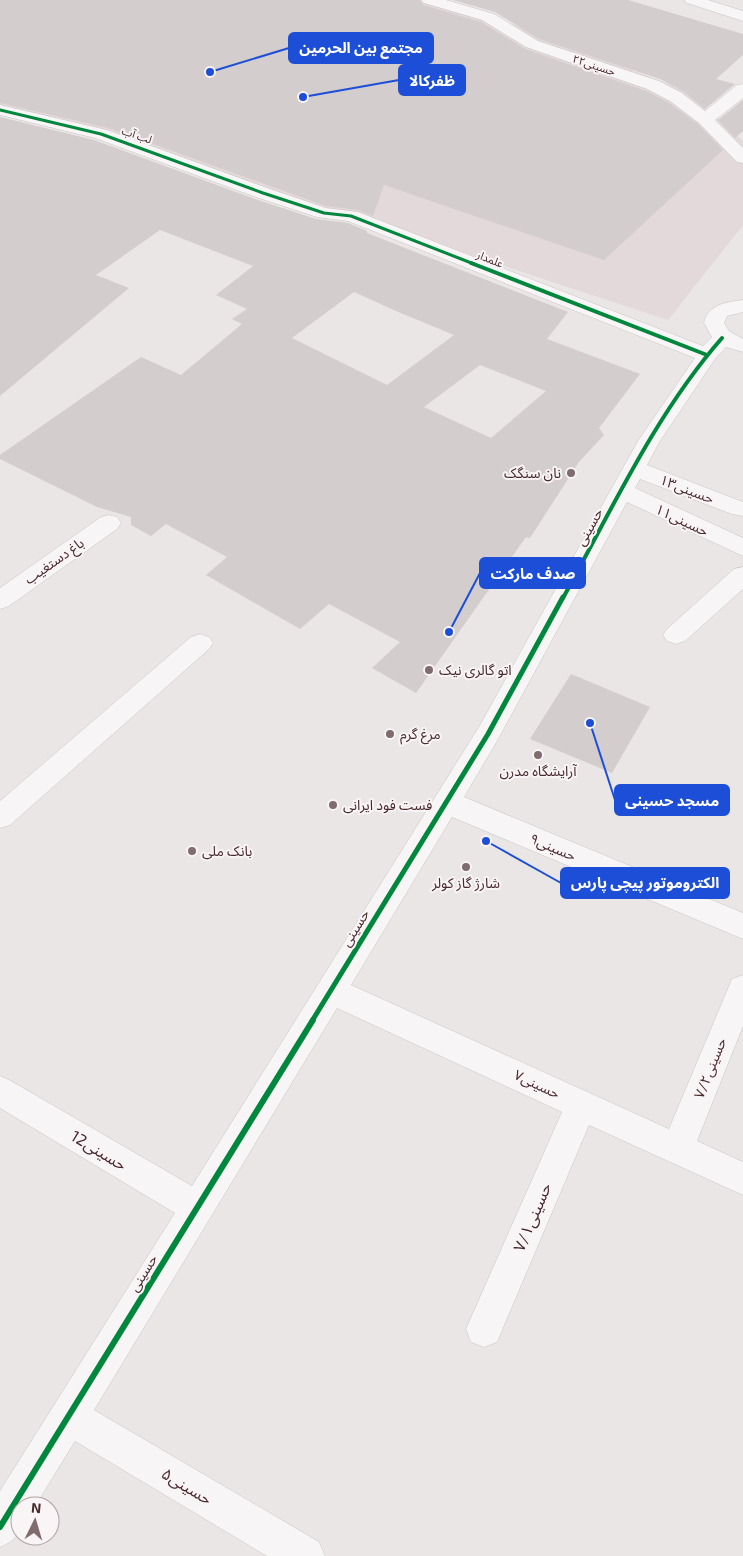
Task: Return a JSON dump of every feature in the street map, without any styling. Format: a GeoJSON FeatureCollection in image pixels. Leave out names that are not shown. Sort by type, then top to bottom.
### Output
{"type":"FeatureCollection","features":[{"type":"Feature","properties":{"kind":"street","name":"حسینی۲۲"},"geometry":{"type":"LineString","coordinates":[[429,0],[488,17],[532,44],[654,85],[676,97],[705,118],[743,158]]}},
{"type":"Feature","properties":{"kind":"street"},"geometry":{"type":"LineString","coordinates":[[692,0],[743,16]]}},
{"type":"Feature","properties":{"kind":"street"},"geometry":{"type":"LineString","coordinates":[[705,118],[726,104],[743,89]]}},
{"type":"Feature","properties":{"kind":"street","name":"لب آب"},"geometry":{"type":"LineString","coordinates":[[0,110],[101,134],[263,193]]}},
{"type":"Feature","properties":{"kind":"street","name":"علمدار"},"geometry":{"type":"LineString","coordinates":[[263,193],[316,210],[360,220],[724,346]]}},
{"type":"Feature","properties":{"kind":"street"},"geometry":{"type":"LineString","coordinates":[[724,346],[713,323],[716,316],[723,310],[743,306]]}},
{"type":"Feature","properties":{"kind":"street","name":"حسینی"},"geometry":{"type":"LineString","coordinates":[[0,1527],[488,734],[649,441],[724,346]]}},
{"type":"Feature","properties":{"kind":"street","name":"حسینی۱۳"},"geometry":{"type":"LineString","coordinates":[[628,480],[740,509]]}},
{"type":"Feature","properties":{"kind":"street","name":"حسینی۱۱"},"geometry":{"type":"LineString","coordinates":[[628,480],[743,548]]}},
{"type":"Feature","properties":{"kind":"street","name":"باغ دستغیب"},"geometry":{"type":"LineString","coordinates":[[0,600],[109,523]]}},
{"type":"Feature","properties":{"kind":"street"},"geometry":{"type":"LineString","coordinates":[[676,634],[743,575]]}},
{"type":"Feature","properties":{"kind":"street"},"geometry":{"type":"LineString","coordinates":[[0,817],[200,643]]}},
{"type":"Feature","properties":{"kind":"street","name":"حسینی۹"},"geometry":{"type":"LineString","coordinates":[[446,802],[743,926]]}},
{"type":"Feature","properties":{"kind":"street","name":"حسینی۷/۲"},"geometry":{"type":"LineString","coordinates":[[677,1149],[743,988]]}},
{"type":"Feature","properties":{"kind":"street","name":"حسینی۷"},"geometry":{"type":"LineString","coordinates":[[330,990],[743,1179]]}},
{"type":"Feature","properties":{"kind":"street","name":"حسینی12"},"geometry":{"type":"LineString","coordinates":[[0,1091],[198,1208]]}},
{"type":"Feature","properties":{"kind":"street","name":"حسینی۷/۱"},"geometry":{"type":"LineString","coordinates":[[484,1329],[581,1105]]}},
{"type":"Feature","properties":{"kind":"street","name":"حسینی۵"},"geometry":{"type":"LineString","coordinates":[[68,1416],[305,1556]]}},
{"type":"Feature","properties":{"kind":"shaded area"},"geometry":{"type":"Polygon","coordinates":[[[0,0],[441,0],[515,25],[686,91],[743,141],[743,225],[668,320],[356,217],[47,124],[0,113],[0,0]]]}},
{"type":"Feature","properties":{"kind":"building"},"geometry":{"type":"Polygon","coordinates":[[[0,0],[419,0],[423,5],[481,22],[525,49],[646,91],[669,103],[698,124],[723,150],[604,260],[384,185],[373,216],[358,210],[326,206],[108,128],[0,103],[0,0]]]}},
{"type":"Feature","properties":{"kind":"building"},"geometry":{"type":"Polygon","coordinates":[[[453,0],[628,0],[743,34],[743,55],[716,79],[735,84],[705,109],[683,91],[660,79],[539,39],[495,12],[453,0]]]}},
{"type":"Feature","properties":{"kind":"building"},"geometry":{"type":"Polygon","coordinates":[[[743,100],[743,131],[735,138],[718,120],[743,100]]]}},
{"type":"Feature","properties":{"kind":"building"},"geometry":{"type":"Polygon","coordinates":[[[0,117],[94,140],[255,199],[316,219],[348,223],[367,231],[367,233],[568,312],[547,339],[640,374],[599,428],[604,435],[579,462],[530,538],[526,537],[416,693],[372,668],[400,642],[329,604],[300,629],[206,575],[227,557],[166,524],[151,536],[131,525],[131,517],[97,507],[0,459],[0,455],[141,357],[181,375],[242,324],[232,319],[247,309],[216,295],[253,266],[160,230],[96,275],[129,288],[0,396],[0,117]],[[354,292],[292,338],[387,385],[454,335],[396,311],[354,292]],[[480,365],[424,407],[491,438],[546,391],[480,365]]]}},
{"type":"Feature","properties":{"kind":"building"},"geometry":{"type":"Polygon","coordinates":[[[571,674],[650,707],[612,773],[530,739],[571,674]]]}},
{"type":"Feature","properties":{"kind":"cycle path"},"geometry":{"type":"LineString","coordinates":[[0,110],[101,134],[263,193],[324,213],[351,216],[707,355]]}},
{"type":"Feature","properties":{"kind":"cycle path"},"geometry":{"type":"LineString","coordinates":[[0,1527],[488,734],[649,441],[707,355],[722,338]]}},
{"type":"Feature","properties":{"kind":"place","name":"مجتمع بین الحرمین"},"geometry":{"type":"Point","coordinates":[210,72]}},
{"type":"Feature","properties":{"kind":"place","name":"ظفرکالا"},"geometry":{"type":"Point","coordinates":[303,97]}},
{"type":"Feature","properties":{"kind":"place","name":"نان سنگک"},"geometry":{"type":"Point","coordinates":[571,473]}},
{"type":"Feature","properties":{"kind":"place","name":"صدف مارکت"},"geometry":{"type":"Point","coordinates":[449,632]}},
{"type":"Feature","properties":{"kind":"place","name":"اتو گالری نیک"},"geometry":{"type":"Point","coordinates":[429,670]}},
{"type":"Feature","properties":{"kind":"place","name":"مسجد حسینی"},"geometry":{"type":"Point","coordinates":[590,723]}},
{"type":"Feature","properties":{"kind":"place","name":"مرغ گرم"},"geometry":{"type":"Point","coordinates":[390,734]}},
{"type":"Feature","properties":{"kind":"place","name":"آرایشگاه مدرن"},"geometry":{"type":"Point","coordinates":[538,755]}},
{"type":"Feature","properties":{"kind":"place","name":"فست فود ایرانی"},"geometry":{"type":"Point","coordinates":[333,805]}},
{"type":"Feature","properties":{"kind":"place","name":"الکتروموتور پیچی پارس"},"geometry":{"type":"Point","coordinates":[486,841]}},
{"type":"Feature","properties":{"kind":"place","name":"بانک ملی"},"geometry":{"type":"Point","coordinates":[192,851]}},
{"type":"Feature","properties":{"kind":"place","name":"شارژ گاز کولر"},"geometry":{"type":"Point","coordinates":[466,867]}}]}
